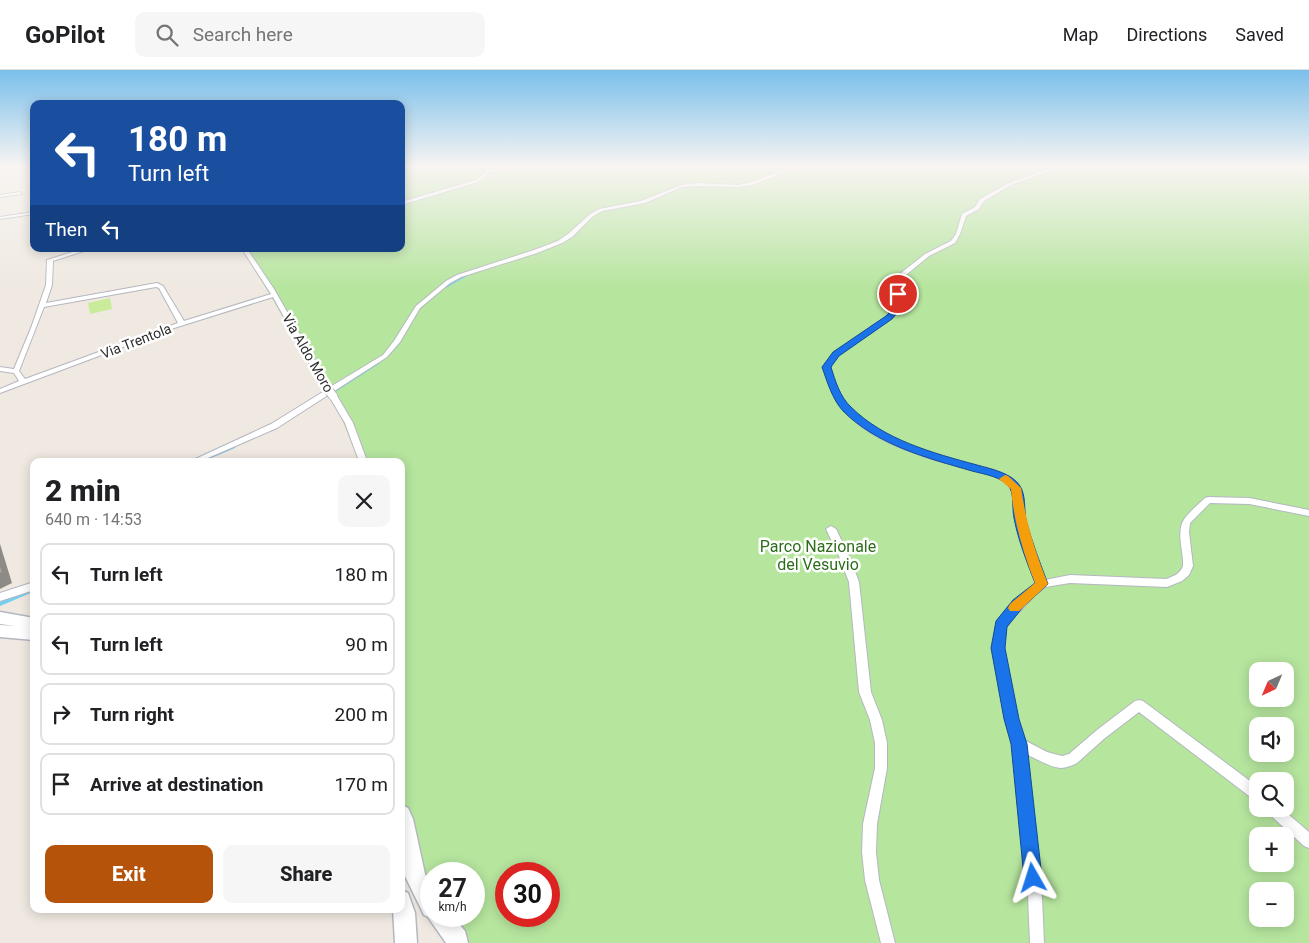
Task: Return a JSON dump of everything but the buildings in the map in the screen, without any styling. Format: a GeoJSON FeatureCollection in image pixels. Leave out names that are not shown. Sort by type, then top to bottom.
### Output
{"type":"FeatureCollection","features":[{"type":"Feature","properties":{"kind":"main road"},"geometry":{"type":"LineString","coordinates":[[0,618],[30,623]]}},
{"type":"Feature","properties":{"kind":"main road"},"geometry":{"type":"LineString","coordinates":[[0,631],[30,634]]}},
{"type":"Feature","properties":{"kind":"main road"},"geometry":{"type":"LineString","coordinates":[[405,825],[415,876],[420,886]]}},
{"type":"Feature","properties":{"kind":"main road"},"geometry":{"type":"LineString","coordinates":[[405,913],[406,943]]}},
{"type":"Feature","properties":{"kind":"main road"},"geometry":{"type":"LineString","coordinates":[[447,927],[459,942]]}},
{"type":"Feature","properties":{"kind":"street"},"geometry":{"type":"LineString","coordinates":[[202,458],[274,426],[385,356],[418,307],[435,292],[459,276],[536,252],[560,242],[591,216],[601,210],[613,208]]}},
{"type":"Feature","properties":{"kind":"street"},"geometry":{"type":"LineString","coordinates":[[977,208],[964,215],[958,234],[953,242],[927,255],[903,274],[893,313],[889,318],[836,354],[826,367],[833,386],[846,408],[874,430],[886,437],[933,456],[974,467],[1009,481],[1016,488],[1020,518],[1042,584]]}},
{"type":"Feature","properties":{"kind":"street"},"geometry":{"type":"LineString","coordinates":[[0,218],[30,214]]}},
{"type":"Feature","properties":{"kind":"street"},"geometry":{"type":"LineString","coordinates":[[16,371],[49,285],[50,260],[77,252]]}},
{"type":"Feature","properties":{"kind":"street","name":"Via Aldo Moro"},"geometry":{"type":"LineString","coordinates":[[247,252],[350,423],[362,458]]}},
{"type":"Feature","properties":{"kind":"street"},"geometry":{"type":"LineString","coordinates":[[41,306],[157,284],[161,287],[182,324]]}},
{"type":"Feature","properties":{"kind":"street","name":"Via Trentola"},"geometry":{"type":"LineString","coordinates":[[0,391],[182,324],[274,295]]}},
{"type":"Feature","properties":{"kind":"street"},"geometry":{"type":"LineString","coordinates":[[0,369],[16,371]]}},
{"type":"Feature","properties":{"kind":"street"},"geometry":{"type":"LineString","coordinates":[[16,371],[23,382]]}},
{"type":"Feature","properties":{"kind":"street"},"geometry":{"type":"LineString","coordinates":[[1037,943],[1035,897],[1019,744],[1011,719],[1000,658],[1000,625],[1010,613],[1042,584],[1070,579],[1147,583],[1167,583],[1178,580],[1187,571],[1189,563],[1184,533],[1186,521],[1208,500],[1250,501],[1309,513]]}},
{"type":"Feature","properties":{"kind":"street"},"geometry":{"type":"LineString","coordinates":[[831,529],[854,582],[865,692],[876,720],[881,743],[881,768],[870,824],[869,852],[872,880],[888,943]]}},
{"type":"Feature","properties":{"kind":"street"},"geometry":{"type":"LineString","coordinates":[[0,597],[30,587]]}},
{"type":"Feature","properties":{"kind":"street"},"geometry":{"type":"LineString","coordinates":[[1019,744],[1045,757],[1062,762],[1073,759],[1101,734],[1139,705],[1249,788]]}},
{"type":"Feature","properties":{"kind":"street"},"geometry":{"type":"LineString","coordinates":[[1282,817],[1309,841]]}},
{"type":"Feature","properties":{"kind":"green space","name":"Parco Nazionale del Vesuvio"},"geometry":{"type":"Polygon","coordinates":[[[405,208],[1309,208],[1309,943],[458,943],[446,927],[485,927],[485,862],[420,862],[420,890],[405,868],[405,458],[358,458],[339,412],[245,252],[405,252],[405,208]]]}},
{"type":"Feature","properties":{"kind":"green space"},"geometry":{"type":"Polygon","coordinates":[[[110,298],[112,309],[90,314],[88,303],[110,298]]]}},
{"type":"Feature","properties":{"kind":"waterway"},"geometry":{"type":"LineString","coordinates":[[513,260],[536,253]]}},
{"type":"Feature","properties":{"kind":"waterway"},"geometry":{"type":"LineString","coordinates":[[444,288],[469,274]]}},
{"type":"Feature","properties":{"kind":"waterway"},"geometry":{"type":"LineString","coordinates":[[389,354],[398,344]]}},
{"type":"Feature","properties":{"kind":"waterway"},"geometry":{"type":"LineString","coordinates":[[333,392],[378,363]]}},
{"type":"Feature","properties":{"kind":"waterway"},"geometry":{"type":"LineString","coordinates":[[208,458],[234,447]]}},
{"type":"Feature","properties":{"kind":"waterway"},"geometry":{"type":"LineString","coordinates":[[0,604],[30,591]]}},
{"type":"Feature","properties":{"kind":"slow traffic"},"geometry":{"type":"LineString","coordinates":[[1005,479],[1016,488],[1020,518],[1028,549],[1042,584],[1014,608]]}},
{"type":"Feature","properties":{"kind":"route"},"geometry":{"type":"LineString","coordinates":[[898,294],[893,313],[889,318],[873,327],[836,354],[826,367],[838,397],[846,408],[874,430],[906,446],[933,456],[993,473],[1009,481],[1016,488],[1020,518],[1028,549],[1042,584],[1018,604],[1000,625],[998,648],[1011,719],[1019,744],[1033,878]]}}]}
